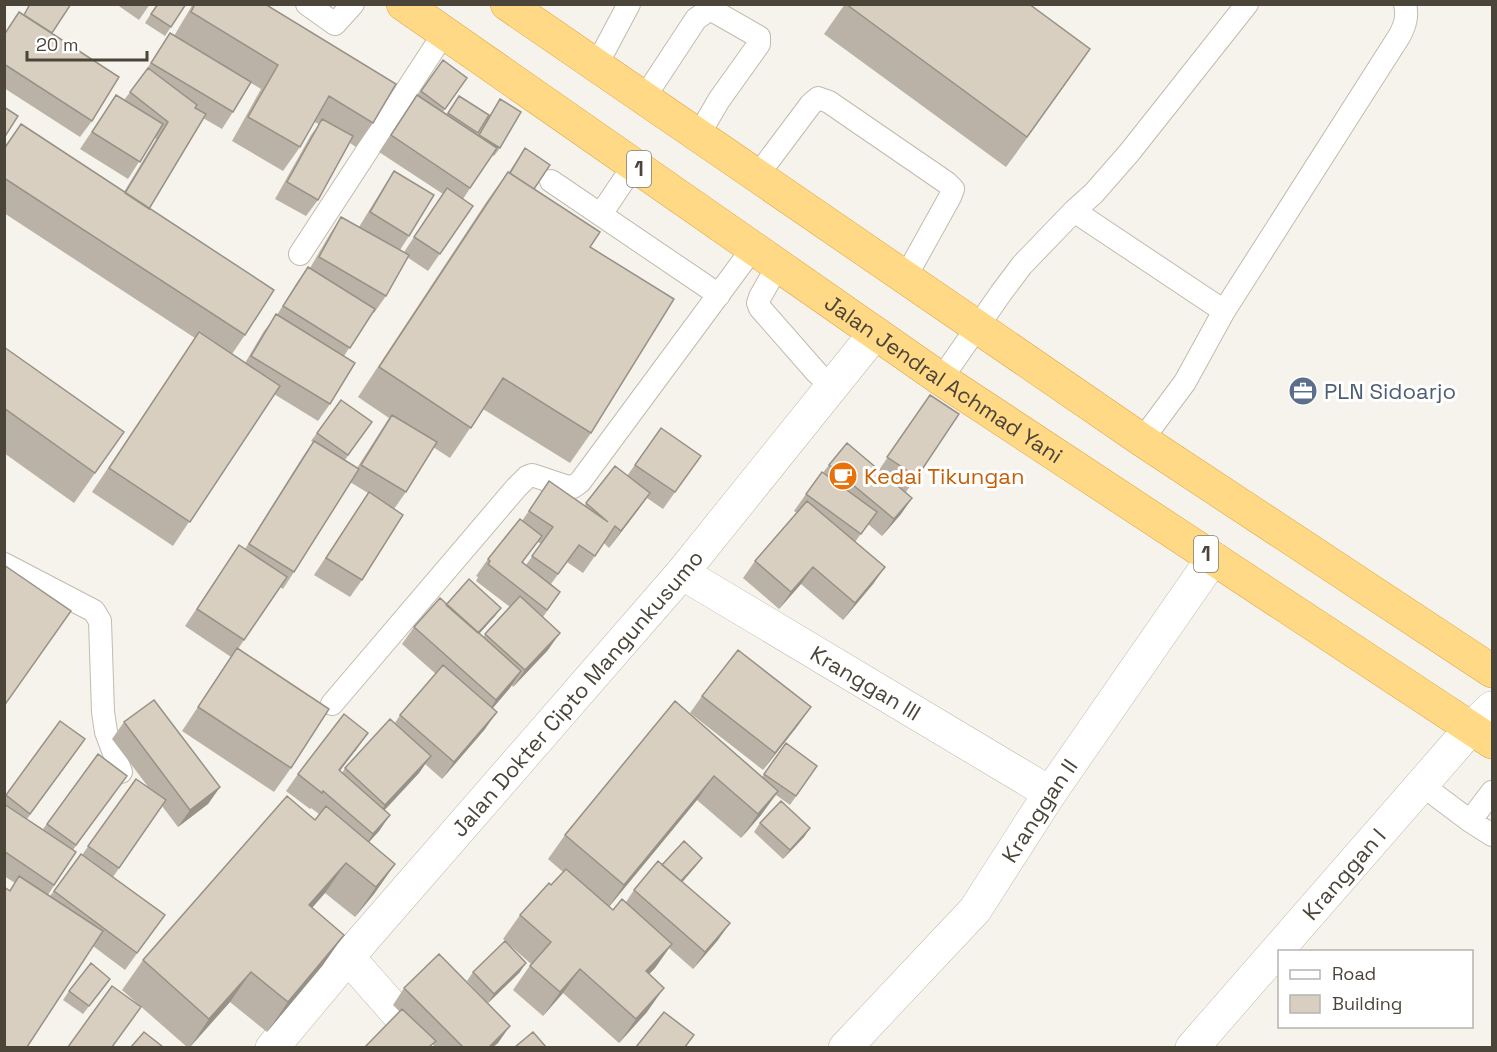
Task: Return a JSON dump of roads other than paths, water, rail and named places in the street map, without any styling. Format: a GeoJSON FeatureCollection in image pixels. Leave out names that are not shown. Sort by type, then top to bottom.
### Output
{"type":"FeatureCollection","features":[{"type":"Feature","properties":{"kind":"highway","name":"Jalan Jendral Achmad Yani"},"geometry":{"type":"LineString","coordinates":[[403,4],[941,379],[1213,558],[1485,726]]}},
{"type":"Feature","properties":{"kind":"highway"},"geometry":{"type":"LineString","coordinates":[[512,6],[1142,440],[1492,671]]}},
{"type":"Feature","properties":{"kind":"street","name":"Jalan Dokter Cipto Mangunkusumo"},"geometry":{"type":"LineString","coordinates":[[272,1047],[682,573],[875,333]]}},
{"type":"Feature","properties":{"kind":"street","name":"Kranggan II"},"geometry":{"type":"LineString","coordinates":[[845,1047],[975,910],[1050,793],[1213,558]]}},
{"type":"Feature","properties":{"kind":"street","name":"Kranggan III"},"geometry":{"type":"LineString","coordinates":[[682,573],[1050,793]]}},
{"type":"Feature","properties":{"kind":"street","name":"Kranggan I"},"geometry":{"type":"LineString","coordinates":[[1192,1047],[1422,785],[1485,726]]}},
{"type":"Feature","properties":{"kind":"street"},"geometry":{"type":"LineString","coordinates":[[348,957],[428,1047]]}},
{"type":"Feature","properties":{"kind":"lane"},"geometry":{"type":"LineString","coordinates":[[308,4],[335,24],[352,4]]}},
{"type":"Feature","properties":{"kind":"lane"},"geometry":{"type":"LineString","coordinates":[[596,66],[629,4]]}},
{"type":"Feature","properties":{"kind":"lane"},"geometry":{"type":"LineString","coordinates":[[941,379],[1022,266],[1094,193],[1129,153],[1247,4]]}},
{"type":"Feature","properties":{"kind":"lane"},"geometry":{"type":"LineString","coordinates":[[1142,440],[1185,382],[1224,311],[1400,35],[1406,24],[1405,4]]}},
{"type":"Feature","properties":{"kind":"lane"},"geometry":{"type":"LineString","coordinates":[[644,98],[696,19],[710,9],[759,37],[759,44],[719,100],[698,136]]}},
{"type":"Feature","properties":{"kind":"lane"},"geometry":{"type":"LineString","coordinates":[[300,254],[444,33]]}},
{"type":"Feature","properties":{"kind":"lane"},"geometry":{"type":"LineString","coordinates":[[758,176],[811,104],[818,98],[829,102],[947,183],[953,189],[950,196],[905,278]]}},
{"type":"Feature","properties":{"kind":"lane"},"geometry":{"type":"LineString","coordinates":[[601,214],[634,165]]}},
{"type":"Feature","properties":{"kind":"lane"},"geometry":{"type":"LineString","coordinates":[[551,180],[719,295]]}},
{"type":"Feature","properties":{"kind":"lane"},"geometry":{"type":"LineString","coordinates":[[1074,211],[1224,311]]}},
{"type":"Feature","properties":{"kind":"lane"},"geometry":{"type":"LineString","coordinates":[[332,704],[527,477],[532,475],[573,487],[580,482],[719,295],[765,257]]}},
{"type":"Feature","properties":{"kind":"lane"},"geometry":{"type":"LineString","coordinates":[[765,257],[758,303],[760,308],[817,373],[832,386]]}},
{"type":"Feature","properties":{"kind":"lane"},"geometry":{"type":"LineString","coordinates":[[4,564],[94,611],[100,621],[103,712],[106,732],[121,772]]}},
{"type":"Feature","properties":{"kind":"lane"},"geometry":{"type":"LineString","coordinates":[[1422,785],[1492,835]]}},
{"type":"Feature","properties":{"kind":"lane"},"geometry":{"type":"LineString","coordinates":[[1470,820],[1492,792]]}},
{"type":"Feature","properties":{"kind":"place","name":"PLN Sidoarjo"},"geometry":{"type":"Point","coordinates":[1303,391]}},
{"type":"Feature","properties":{"kind":"place","name":"Kedai Tikungan"},"geometry":{"type":"Point","coordinates":[843,476]}}]}
